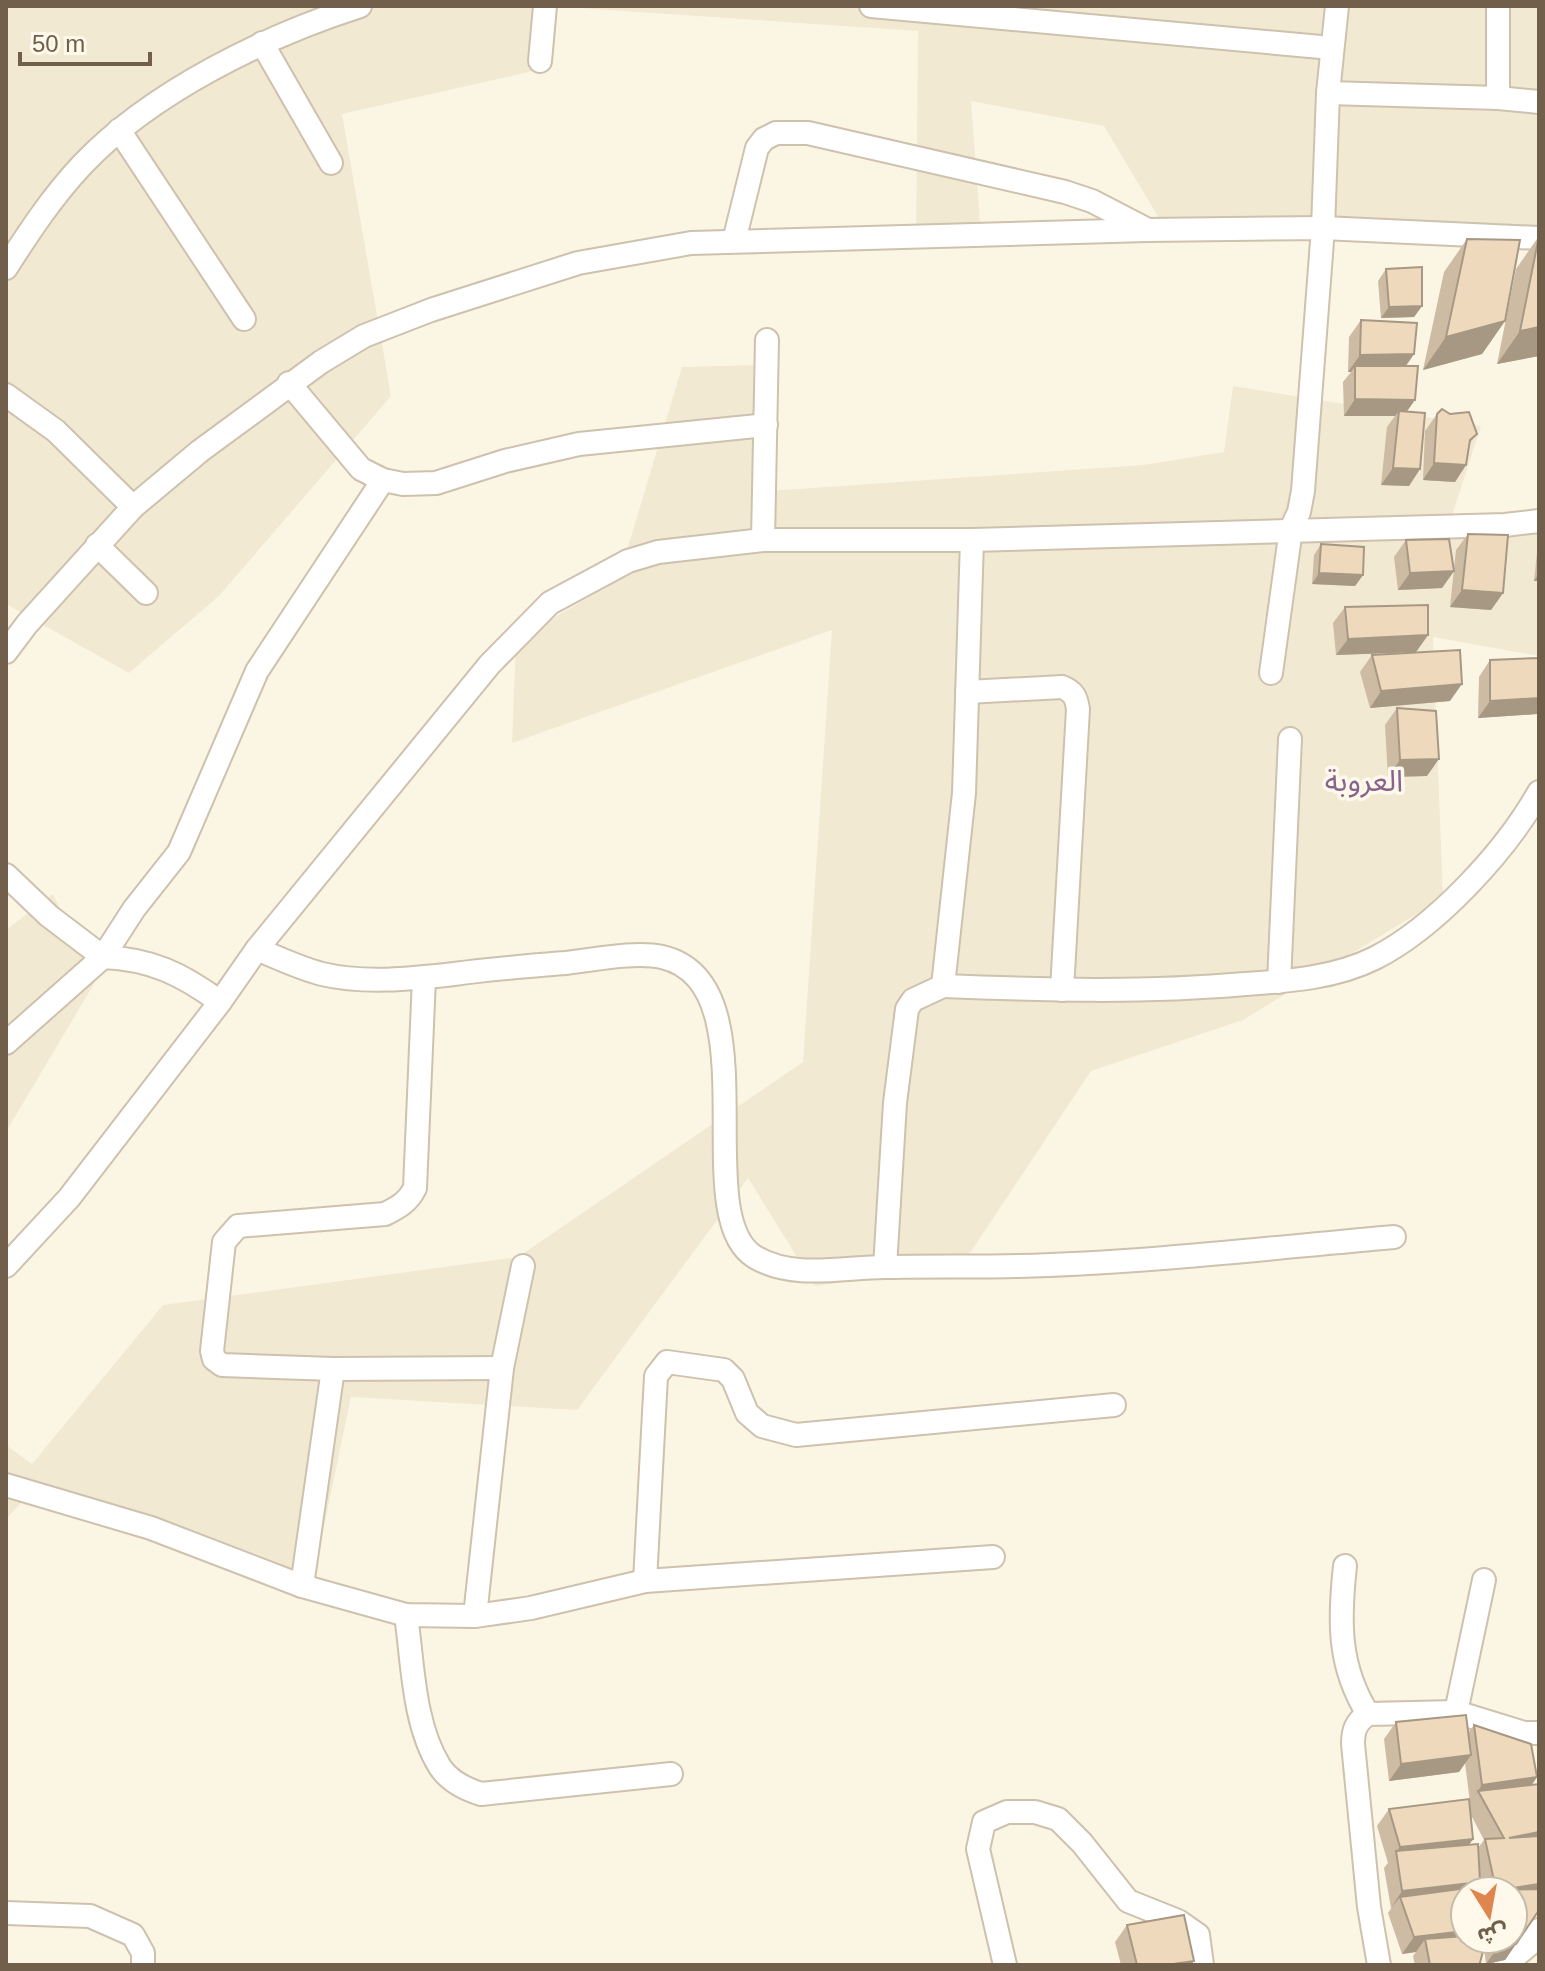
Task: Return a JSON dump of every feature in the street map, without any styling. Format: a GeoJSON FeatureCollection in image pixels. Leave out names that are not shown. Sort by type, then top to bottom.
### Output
{"type":"FeatureCollection","features":[{"type":"Feature","properties":{"kind":"street"},"geometry":{"type":"LineString","coordinates":[[6,268],[59,192],[119,130],[161,101],[262,43],[318,19],[360,6]]}},
{"type":"Feature","properties":{"kind":"street"},"geometry":{"type":"LineString","coordinates":[[540,61],[545,6]]}},
{"type":"Feature","properties":{"kind":"street"},"geometry":{"type":"LineString","coordinates":[[871,6],[1074,14],[1332,48]]}},
{"type":"Feature","properties":{"kind":"street"},"geometry":{"type":"LineString","coordinates":[[1271,673],[1291,529],[1299,512],[1303,491],[1323,228],[1328,93],[1337,6]]}},
{"type":"Feature","properties":{"kind":"street"},"geometry":{"type":"LineString","coordinates":[[1498,6],[1498,98]]}},
{"type":"Feature","properties":{"kind":"street"},"geometry":{"type":"LineString","coordinates":[[262,43],[331,163]]}},
{"type":"Feature","properties":{"kind":"street"},"geometry":{"type":"LineString","coordinates":[[1328,93],[1539,102]]}},
{"type":"Feature","properties":{"kind":"street"},"geometry":{"type":"LineString","coordinates":[[119,130],[244,319]]}},
{"type":"Feature","properties":{"kind":"street"},"geometry":{"type":"LineString","coordinates":[[734,241],[757,148],[764,139],[776,133],[790,132],[856,143],[1065,192],[1092,201],[1147,230]]}},
{"type":"Feature","properties":{"kind":"street"},"geometry":{"type":"LineString","coordinates":[[6,652],[133,507],[289,383],[364,336],[513,282],[578,263],[691,243],[1147,230],[1323,228],[1539,238]]}},
{"type":"Feature","properties":{"kind":"street"},"geometry":{"type":"LineString","coordinates":[[763,540],[767,340]]}},
{"type":"Feature","properties":{"kind":"street"},"geometry":{"type":"LineString","coordinates":[[289,383],[354,463],[383,480],[419,485],[579,444],[766,425]]}},
{"type":"Feature","properties":{"kind":"street"},"geometry":{"type":"LineString","coordinates":[[6,395],[56,431],[133,507]]}},
{"type":"Feature","properties":{"kind":"street"},"geometry":{"type":"LineString","coordinates":[[6,1043],[103,957],[134,909],[179,852],[257,671],[383,480]]}},
{"type":"Feature","properties":{"kind":"street"},"geometry":{"type":"LineString","coordinates":[[6,1266],[69,1198],[220,1002],[257,949],[490,664],[550,603],[628,561],[658,552],[763,540],[972,540],[1505,525],[1539,521]]}},
{"type":"Feature","properties":{"kind":"street"},"geometry":{"type":"LineString","coordinates":[[943,986],[964,793],[972,540]]}},
{"type":"Feature","properties":{"kind":"street"},"geometry":{"type":"LineString","coordinates":[[97,545],[146,593]]}},
{"type":"Feature","properties":{"kind":"street"},"geometry":{"type":"LineString","coordinates":[[967,692],[1062,687],[1077,698],[1062,990]]}},
{"type":"Feature","properties":{"kind":"street"},"geometry":{"type":"LineString","coordinates":[[1279,982],[1290,739]]}},
{"type":"Feature","properties":{"kind":"street"},"geometry":{"type":"LineString","coordinates":[[885,1267],[895,1103],[907,1009],[913,1000],[943,986],[1183,990],[1279,982],[1337,973],[1375,958],[1410,935],[1450,901],[1494,856],[1539,792]]}},
{"type":"Feature","properties":{"kind":"street"},"geometry":{"type":"LineString","coordinates":[[6,875],[49,916],[103,957],[151,963],[188,979],[220,1002]]}},
{"type":"Feature","properties":{"kind":"street"},"geometry":{"type":"LineString","coordinates":[[257,949],[321,974],[350,978],[424,978],[624,957],[662,957],[686,968],[704,986],[714,1005],[726,1094],[725,1153],[730,1222],[740,1242],[753,1256],[794,1270],[1020,1266],[1169,1257],[1394,1237]]}},
{"type":"Feature","properties":{"kind":"street"},"geometry":{"type":"LineString","coordinates":[[424,978],[415,1188],[411,1197],[402,1206],[385,1214],[238,1226],[224,1242],[212,1351],[216,1363],[222,1365],[333,1369],[502,1368]]}},
{"type":"Feature","properties":{"kind":"street"},"geometry":{"type":"LineString","coordinates":[[475,1616],[502,1368],[523,1266]]}},
{"type":"Feature","properties":{"kind":"street"},"geometry":{"type":"LineString","coordinates":[[645,1581],[656,1376],[667,1362],[724,1370],[733,1379],[747,1413],[762,1426],[796,1435],[1114,1405]]}},
{"type":"Feature","properties":{"kind":"street"},"geometry":{"type":"LineString","coordinates":[[302,1586],[333,1369]]}},
{"type":"Feature","properties":{"kind":"street"},"geometry":{"type":"LineString","coordinates":[[7,1488],[151,1528],[302,1586],[406,1615],[475,1616],[531,1608],[645,1581],[993,1557]]}},
{"type":"Feature","properties":{"kind":"street"},"geometry":{"type":"LineString","coordinates":[[1345,1566],[1342,1616],[1344,1652],[1349,1679],[1368,1714]]}},
{"type":"Feature","properties":{"kind":"street"},"geometry":{"type":"LineString","coordinates":[[1456,1712],[1484,1580]]}},
{"type":"Feature","properties":{"kind":"street"},"geometry":{"type":"LineString","coordinates":[[406,1615],[420,1714],[429,1743],[441,1769],[460,1787],[481,1794],[671,1774]]}},
{"type":"Feature","properties":{"kind":"street"},"geometry":{"type":"LineString","coordinates":[[1379,1965],[1369,1907],[1353,1744],[1353,1732],[1359,1720],[1368,1714],[1456,1712],[1532,1733],[1528,1761]]}},
{"type":"Feature","properties":{"kind":"street"},"geometry":{"type":"LineString","coordinates":[[1005,1965],[978,1849],[984,1822],[1007,1812],[1035,1812],[1058,1819],[1082,1843],[1128,1901],[1178,1921],[1198,1935],[1202,1965]]}},
{"type":"Feature","properties":{"kind":"street"},"geometry":{"type":"LineString","coordinates":[[6,1913],[90,1916],[133,1935],[143,1953],[143,1965]]}},
{"type":"Feature","properties":{"kind":"street"},"geometry":{"type":"LineString","coordinates":[[1505,1965],[1531,1943],[1539,1930]]}},
{"type":"Feature","properties":{"kind":"shaded area"},"geometry":{"type":"Polygon","coordinates":[[[6,6],[539,6],[533,71],[342,114],[391,396],[219,596],[129,673],[6,604],[6,6]]]}},
{"type":"Feature","properties":{"kind":"shaded area"},"geometry":{"type":"Polygon","coordinates":[[[549,6],[1539,6],[1539,230],[1160,220],[1104,126],[971,101],[980,223],[916,241],[918,31],[549,6]]]}},
{"type":"Feature","properties":{"kind":"shaded area"},"geometry":{"type":"Polygon","coordinates":[[[757,365],[753,492],[1143,465],[1224,452],[1233,386],[1481,426],[1446,534],[1539,514],[1539,656],[1433,637],[1443,898],[1243,1020],[1091,1071],[962,1265],[815,1286],[748,1178],[577,1410],[351,1397],[313,1579],[23,1501],[6,1519],[6,1445],[32,1464],[163,1305],[518,1257],[803,1062],[832,630],[512,743],[516,640],[618,580],[682,367],[757,365]]]}},
{"type":"Feature","properties":{"kind":"shaded area"},"geometry":{"type":"Polygon","coordinates":[[[53,894],[95,982],[6,1132],[6,930],[53,894]]]}},
{"type":"Feature","properties":{"kind":"building"},"geometry":{"type":"Polygon","coordinates":[[[1539,236],[1539,327],[1520,331],[1539,236]]]}},
{"type":"Feature","properties":{"kind":"building"},"geometry":{"type":"Polygon","coordinates":[[[1467,239],[1520,240],[1505,321],[1446,337],[1467,239]]]}},
{"type":"Feature","properties":{"kind":"building"},"geometry":{"type":"Polygon","coordinates":[[[1422,267],[1422,306],[1389,307],[1386,269],[1422,267]]]}},
{"type":"Feature","properties":{"kind":"building"},"geometry":{"type":"Polygon","coordinates":[[[1361,320],[1417,323],[1414,354],[1360,355],[1361,320]]]}},
{"type":"Feature","properties":{"kind":"building"},"geometry":{"type":"Polygon","coordinates":[[[1355,366],[1418,366],[1415,400],[1355,399],[1355,366]]]}},
{"type":"Feature","properties":{"kind":"building"},"geometry":{"type":"Polygon","coordinates":[[[1442,409],[1450,414],[1469,412],[1477,434],[1470,440],[1466,465],[1434,463],[1437,414],[1442,409]]]}},
{"type":"Feature","properties":{"kind":"building"},"geometry":{"type":"Polygon","coordinates":[[[1399,411],[1425,413],[1420,469],[1393,468],[1399,411]]]}},
{"type":"Feature","properties":{"kind":"building"},"geometry":{"type":"Polygon","coordinates":[[[1468,534],[1508,535],[1503,593],[1462,590],[1468,534]]]}},
{"type":"Feature","properties":{"kind":"building"},"geometry":{"type":"Polygon","coordinates":[[[1449,539],[1454,571],[1410,573],[1406,540],[1449,539]]]}},
{"type":"Feature","properties":{"kind":"building"},"geometry":{"type":"Polygon","coordinates":[[[1321,544],[1364,547],[1363,575],[1319,573],[1321,544]]]}},
{"type":"Feature","properties":{"kind":"building"},"geometry":{"type":"Polygon","coordinates":[[[1428,605],[1428,635],[1348,639],[1345,607],[1428,605]]]}},
{"type":"Feature","properties":{"kind":"building"},"geometry":{"type":"Polygon","coordinates":[[[1460,650],[1462,684],[1381,691],[1372,655],[1460,650]]]}},
{"type":"Feature","properties":{"kind":"building"},"geometry":{"type":"Polygon","coordinates":[[[1539,658],[1539,698],[1490,701],[1490,660],[1539,658]]]}},
{"type":"Feature","properties":{"kind":"building"},"geometry":{"type":"Polygon","coordinates":[[[1397,708],[1436,711],[1439,759],[1400,760],[1397,708]]]}},
{"type":"Feature","properties":{"kind":"building"},"geometry":{"type":"Polygon","coordinates":[[[1466,1715],[1471,1755],[1401,1764],[1396,1722],[1466,1715]]]}},
{"type":"Feature","properties":{"kind":"building"},"geometry":{"type":"Polygon","coordinates":[[[1474,1725],[1531,1744],[1537,1777],[1482,1785],[1474,1725]]]}},
{"type":"Feature","properties":{"kind":"building"},"geometry":{"type":"Polygon","coordinates":[[[1539,1784],[1539,1832],[1509,1838],[1539,1836],[1539,1884],[1529,1886],[1529,1875],[1493,1875],[1485,1839],[1504,1838],[1478,1791],[1539,1784]]]}},
{"type":"Feature","properties":{"kind":"building"},"geometry":{"type":"Polygon","coordinates":[[[1469,1799],[1473,1839],[1400,1847],[1389,1809],[1469,1799]]]}},
{"type":"Feature","properties":{"kind":"building"},"geometry":{"type":"Polygon","coordinates":[[[1478,1844],[1480,1875],[1449,1875],[1449,1886],[1402,1891],[1396,1851],[1478,1844]]]}},
{"type":"Feature","properties":{"kind":"building"},"geometry":{"type":"Polygon","coordinates":[[[1529,1889],[1539,1889],[1539,1910],[1529,1925],[1529,1889]]]}},
{"type":"Feature","properties":{"kind":"building"},"geometry":{"type":"Polygon","coordinates":[[[1449,1890],[1449,1933],[1414,1937],[1400,1897],[1449,1890]]]}},
{"type":"Feature","properties":{"kind":"building"},"geometry":{"type":"Polygon","coordinates":[[[1184,1915],[1194,1961],[1137,1965],[1127,1925],[1184,1915]]]}},
{"type":"Feature","properties":{"kind":"building"},"geometry":{"type":"Polygon","coordinates":[[[1449,1937],[1449,1955],[1482,1955],[1480,1963],[1430,1965],[1425,1939],[1449,1937]]]}},
{"type":"Feature","properties":{"kind":"district","name":"العروبة"},"geometry":{"type":"Point","coordinates":[1364,780]}}]}
